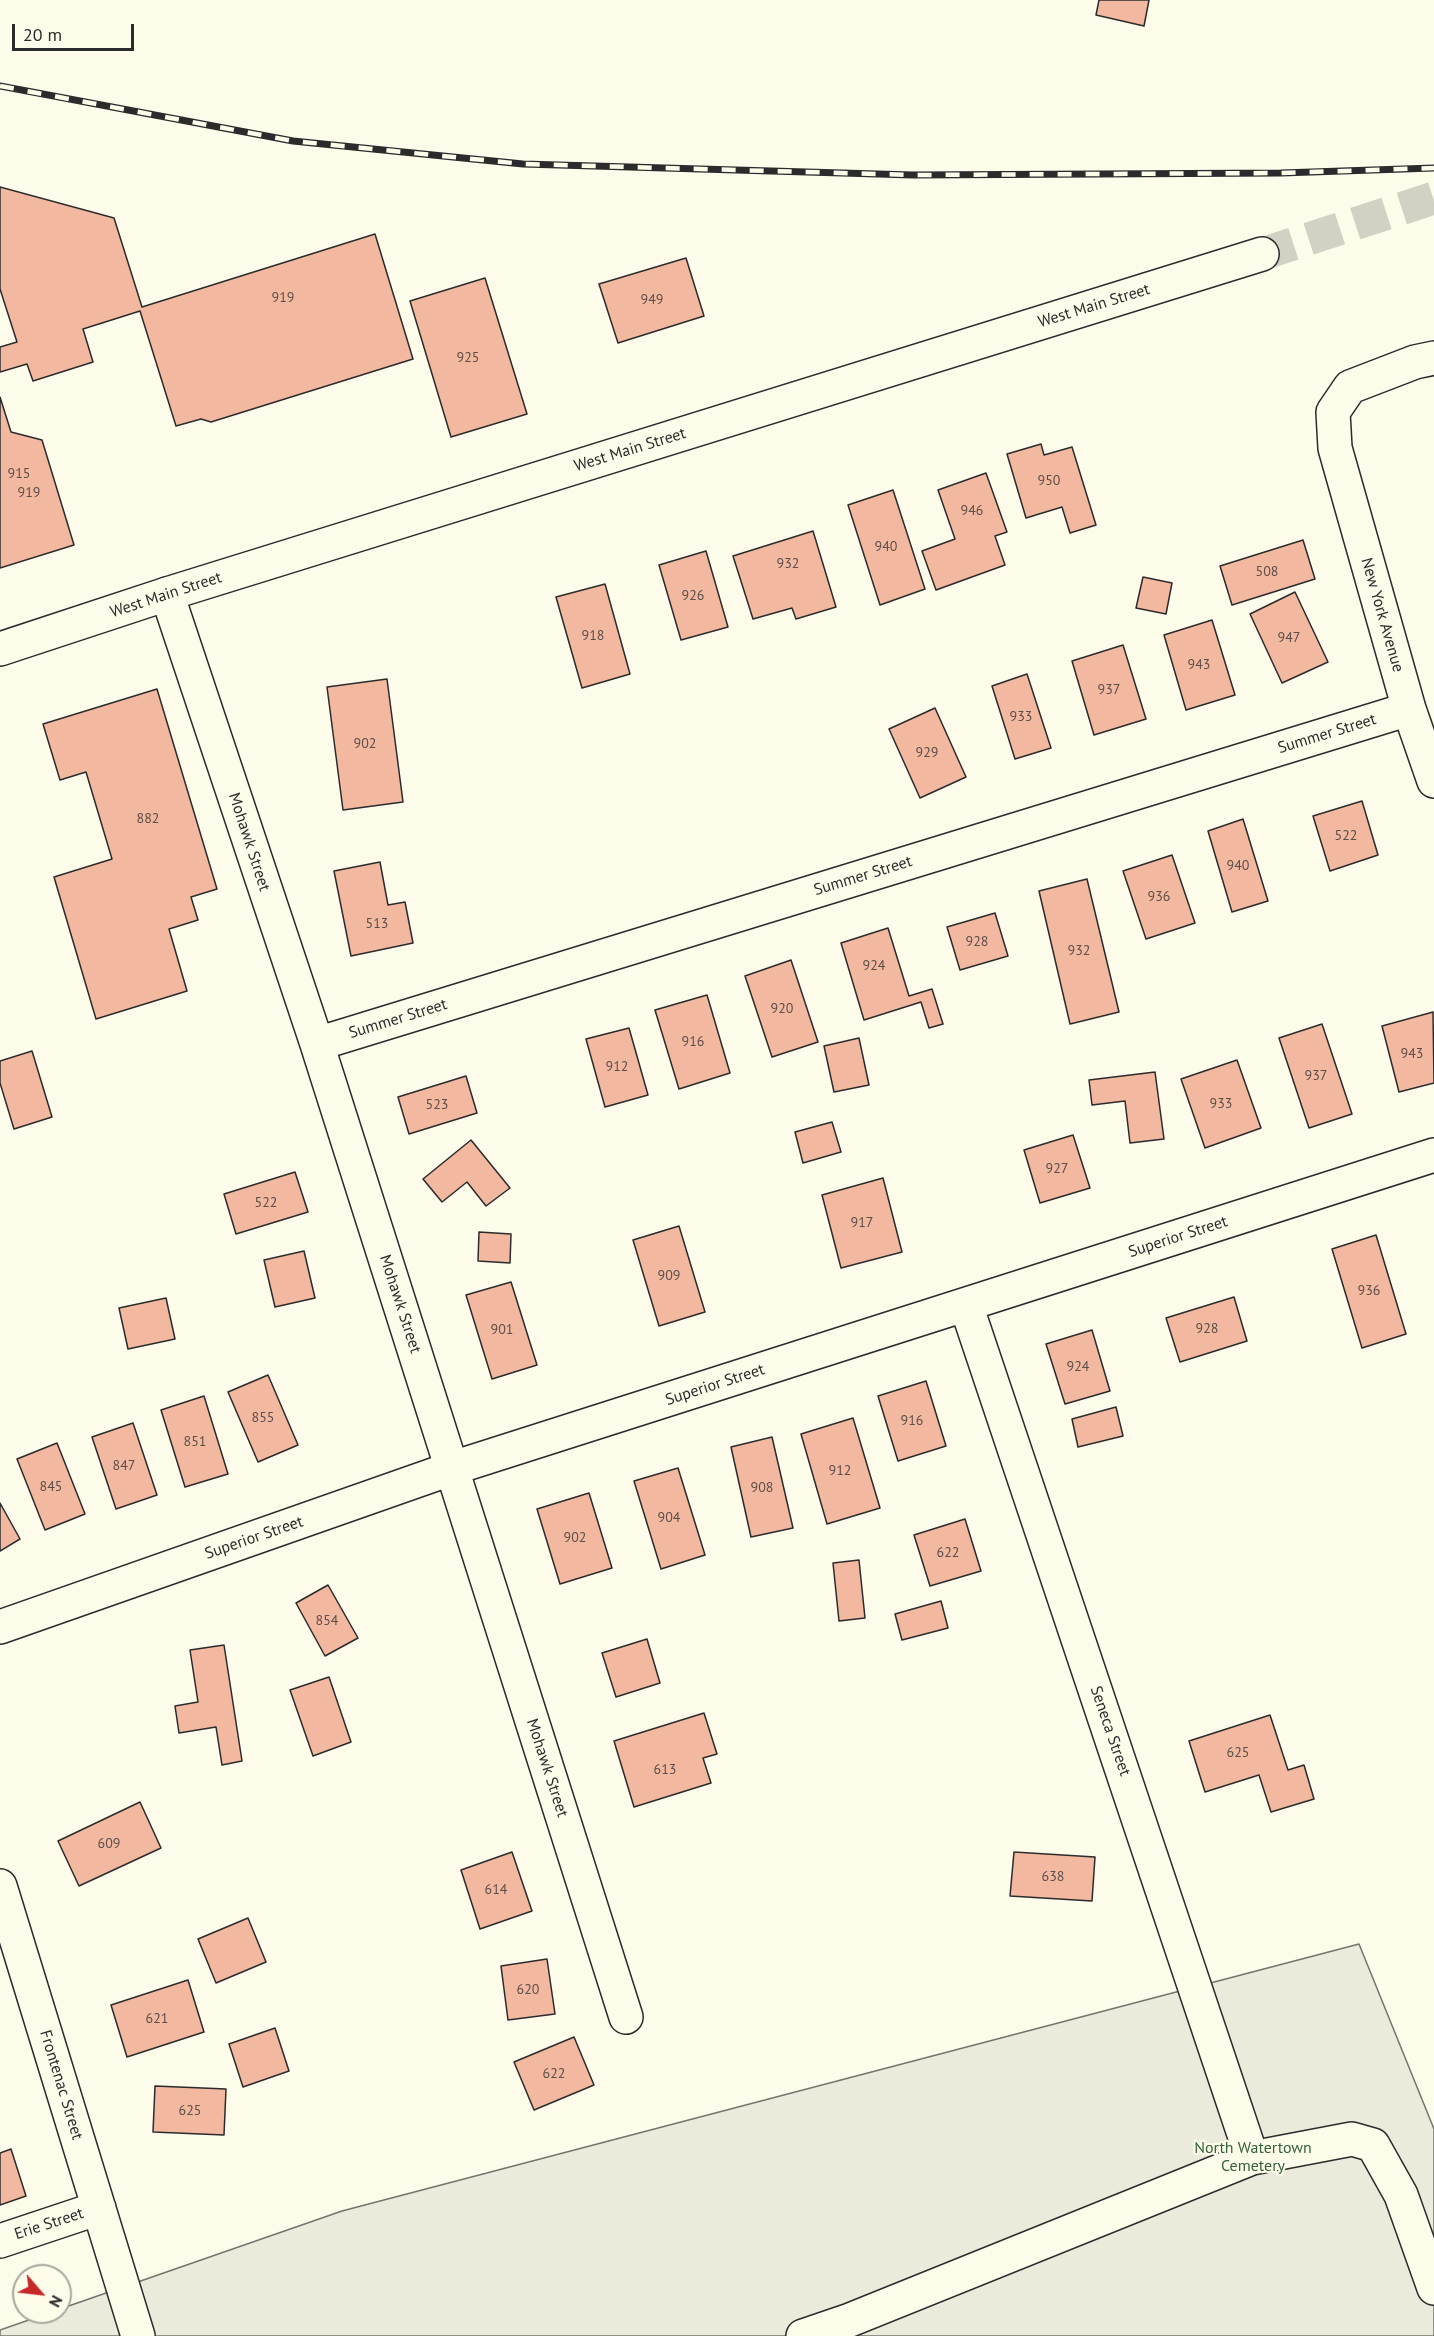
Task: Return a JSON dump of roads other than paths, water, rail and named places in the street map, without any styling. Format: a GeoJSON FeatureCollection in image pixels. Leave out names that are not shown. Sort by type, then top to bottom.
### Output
{"type":"FeatureCollection","features":[{"type":"Feature","properties":{"kind":"street","name":"West Main Street"},"geometry":{"type":"LineString","coordinates":[[0,649],[166,594],[1262,254]]}},
{"type":"Feature","properties":{"kind":"street","name":"New York Avenue"},"geometry":{"type":"LineString","coordinates":[[1434,358],[1414,362],[1350,387],[1333,412],[1335,448],[1409,709],[1434,781]]}},
{"type":"Feature","properties":{"kind":"street","name":"Mohawk Street"},"geometry":{"type":"LineString","coordinates":[[166,594],[317,1044],[626,2017]]}},
{"type":"Feature","properties":{"kind":"street","name":"Summer Street"},"geometry":{"type":"LineString","coordinates":[[317,1044],[1409,709]]}},
{"type":"Feature","properties":{"kind":"street","name":"Superior Street"},"geometry":{"type":"LineString","coordinates":[[0,1627],[453,1468],[1434,1155]]}},
{"type":"Feature","properties":{"kind":"street","name":"Seneca Street"},"geometry":{"type":"LineString","coordinates":[[966,1305],[1252,2158]]}},
{"type":"Feature","properties":{"kind":"street","name":"Frontenac Street"},"geometry":{"type":"LineString","coordinates":[[0,1886],[138,2336]]}},
{"type":"Feature","properties":{"kind":"street"},"geometry":{"type":"LineString","coordinates":[[803,2336],[850,2320],[1252,2158],[1352,2139],[1373,2145],[1401,2195],[1434,2288]]}},
{"type":"Feature","properties":{"kind":"street","name":"Erie Street"},"geometry":{"type":"LineString","coordinates":[[0,2241],[99,2208]]}},
{"type":"Feature","properties":{"kind":"tunnel"},"geometry":{"type":"LineString","coordinates":[[1262,254],[1434,198]]}},
{"type":"Feature","properties":{"kind":"railway"},"geometry":{"type":"LineString","coordinates":[[0,86],[293,141],[523,164],[913,175],[1281,173],[1434,168]]}},
{"type":"Feature","properties":{"kind":"park label","name":"North Watertown Cemetery"},"geometry":{"type":"Point","coordinates":[1253,2157]}}]}
